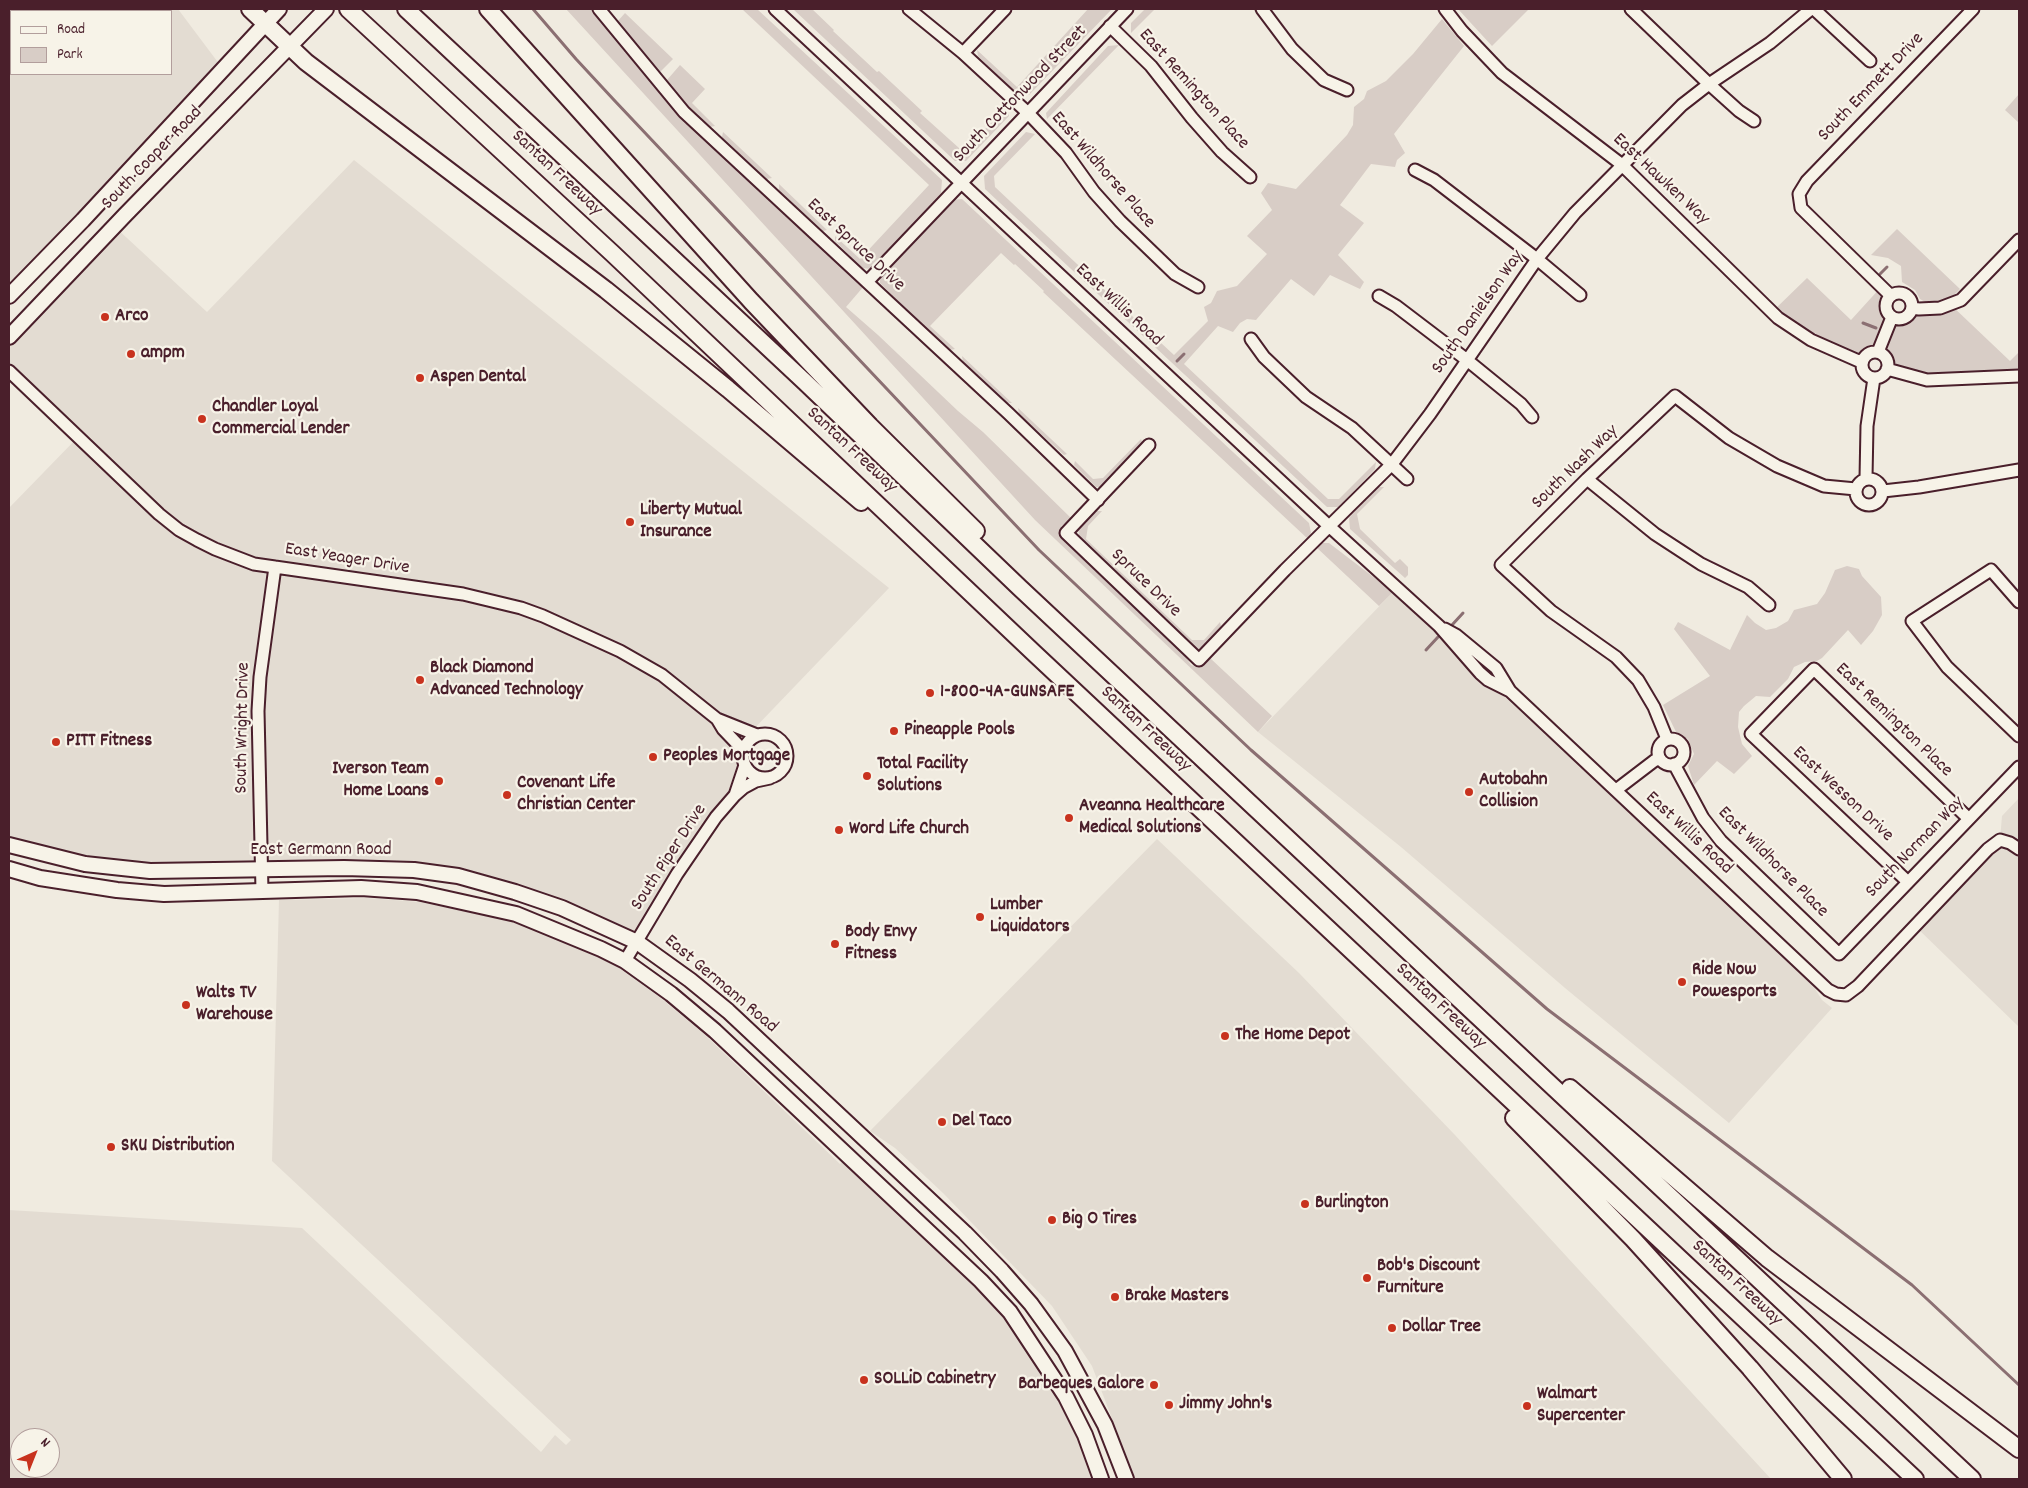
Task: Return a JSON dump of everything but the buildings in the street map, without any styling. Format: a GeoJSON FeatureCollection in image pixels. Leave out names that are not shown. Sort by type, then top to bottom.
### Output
{"type":"FeatureCollection","features":[{"type":"Feature","properties":{"kind":"highway"},"geometry":{"type":"LineString","coordinates":[[250,9],[306,62],[606,290],[728,389],[863,504],[907,531]]}},
{"type":"Feature","properties":{"kind":"highway","name":"Santan Freeway"},"geometry":{"type":"LineString","coordinates":[[348,9],[612,253],[1380,978],[1915,1479]]}},
{"type":"Feature","properties":{"kind":"highway","name":"Santan Freeway"},"geometry":{"type":"LineString","coordinates":[[406,9],[805,382],[1020,588],[1972,1479]]}},
{"type":"Feature","properties":{"kind":"highway"},"geometry":{"type":"LineString","coordinates":[[488,9],[751,301],[870,426],[992,546],[1020,588]]}},
{"type":"Feature","properties":{"kind":"highway"},"geometry":{"type":"LineString","coordinates":[[1380,978],[1405,1014],[1509,1112],[1633,1239],[1750,1368],[1843,1479]]}},
{"type":"Feature","properties":{"kind":"highway"},"geometry":{"type":"LineString","coordinates":[[1494,1031],[1546,1068],[1767,1258],[2019,1449]]}},
{"type":"Feature","properties":{"kind":"main road","name":"South Cooper Road"},"geometry":{"type":"LineString","coordinates":[[9,296],[83,220],[279,9]]}},
{"type":"Feature","properties":{"kind":"main road","name":"South Cooper Road"},"geometry":{"type":"LineString","coordinates":[[9,336],[124,215],[326,9]]}},
{"type":"Feature","properties":{"kind":"main road","name":"East Germann Road"},"geometry":{"type":"LineString","coordinates":[[9,845],[72,861],[112,868],[150,871],[383,868],[458,876],[562,908],[637,942],[690,980],[728,1011],[965,1233],[1002,1271],[1031,1304],[1065,1351],[1105,1425],[1126,1479]]}},
{"type":"Feature","properties":{"kind":"main road","name":"East Germann Road"},"geometry":{"type":"LineString","coordinates":[[9,869],[40,878],[117,890],[164,894],[361,888],[417,892],[516,914],[601,949],[625,961],[671,994],[715,1031],[981,1280],[1010,1312],[1066,1397],[1085,1435],[1101,1479]]}},
{"type":"Feature","properties":{"kind":"street","name":"East Spruce Drive"},"geometry":{"type":"LineString","coordinates":[[599,9],[684,112],[868,282],[1098,500]]}},
{"type":"Feature","properties":{"kind":"street","name":"East Willis Road"},"geometry":{"type":"LineString","coordinates":[[775,9],[1330,527],[1440,626],[1456,635],[1496,668],[1510,691],[1828,990],[1836,994],[1846,994],[1858,986],[1988,849],[2000,840],[2010,843],[2019,849]]}},
{"type":"Feature","properties":{"kind":"street","name":"East Wildhorse Place"},"geometry":{"type":"LineString","coordinates":[[909,9],[963,52],[1028,113],[1066,153],[1094,192],[1120,221],[1175,274],[1198,287]]}},
{"type":"Feature","properties":{"kind":"street"},"geometry":{"type":"LineString","coordinates":[[963,52],[1005,9]]}},
{"type":"Feature","properties":{"kind":"street","name":"South Cottonwood Street"},"geometry":{"type":"LineString","coordinates":[[868,282],[1127,9]]}},
{"type":"Feature","properties":{"kind":"street"},"geometry":{"type":"LineString","coordinates":[[1262,9],[1292,49],[1324,80],[1347,90]]}},
{"type":"Feature","properties":{"kind":"street","name":"East Hawken Way"},"geometry":{"type":"LineString","coordinates":[[1445,9],[1462,31],[1502,72],[1622,164],[1778,318],[1811,340],[1861,362]]}},
{"type":"Feature","properties":{"kind":"street"},"geometry":{"type":"LineString","coordinates":[[1631,9],[1709,84],[1739,111],[1754,121]]}},
{"type":"Feature","properties":{"kind":"street","name":"South Danielson Way"},"geometry":{"type":"LineString","coordinates":[[1199,660],[1285,570],[1392,464],[1430,414],[1537,259],[1575,213],[1682,104],[1770,43],[1810,9]]}},
{"type":"Feature","properties":{"kind":"street"},"geometry":{"type":"LineString","coordinates":[[1814,9],[1870,61]]}},
{"type":"Feature","properties":{"kind":"street","name":"South Emmett Drive"},"geometry":{"type":"LineString","coordinates":[[1890,295],[1801,208],[1799,194],[1807,181],[1973,9]]}},
{"type":"Feature","properties":{"kind":"street","name":"East Remington Place"},"geometry":{"type":"LineString","coordinates":[[1110,26],[1152,66],[1192,118],[1222,152],[1250,176]]}},
{"type":"Feature","properties":{"kind":"street"},"geometry":{"type":"LineString","coordinates":[[1415,170],[1434,180],[1537,259],[1580,295]]}},
{"type":"Feature","properties":{"kind":"street"},"geometry":{"type":"LineString","coordinates":[[1912,308],[1940,308],[1961,300],[2019,240]]}},
{"type":"Feature","properties":{"kind":"street"},"geometry":{"type":"LineString","coordinates":[[1899,292],[1907,295],[1912,308],[1905,318],[1892,317],[1885,307],[1890,295],[1899,292]]}},
{"type":"Feature","properties":{"kind":"street"},"geometry":{"type":"LineString","coordinates":[[1379,296],[1396,306],[1467,360],[1521,404],[1532,417]]}},
{"type":"Feature","properties":{"kind":"street"},"geometry":{"type":"LineString","coordinates":[[1878,352],[1892,317]]}},
{"type":"Feature","properties":{"kind":"street"},"geometry":{"type":"LineString","coordinates":[[1251,339],[1264,357],[1306,397],[1352,428],[1407,478]]}},
{"type":"Feature","properties":{"kind":"street"},"geometry":{"type":"LineString","coordinates":[[1870,352],[1878,352],[1888,361],[1887,369],[1882,376],[1874,378],[1864,373],[1861,362],[1870,352]]}},
{"type":"Feature","properties":{"kind":"street"},"geometry":{"type":"LineString","coordinates":[[1887,369],[1927,380],[2019,376]]}},
{"type":"Feature","properties":{"kind":"street","name":"East Yeager Drive"},"geometry":{"type":"LineString","coordinates":[[9,371],[178,530],[215,549],[254,564],[464,594],[521,608],[620,651],[662,675],[717,719],[757,735]]}},
{"type":"Feature","properties":{"kind":"street"},"geometry":{"type":"LineString","coordinates":[[1866,478],[1868,426],[1874,378]]}},
{"type":"Feature","properties":{"kind":"street","name":"South Nash Way"},"geometry":{"type":"LineString","coordinates":[[1667,740],[1654,707],[1638,680],[1616,657],[1551,611],[1501,565],[1587,479],[1675,396],[1729,438],[1776,466],[1824,486],[1856,490]]}},
{"type":"Feature","properties":{"kind":"street"},"geometry":{"type":"LineString","coordinates":[[1098,500],[1149,445]]}},
{"type":"Feature","properties":{"kind":"street"},"geometry":{"type":"LineString","coordinates":[[1882,490],[1919,487],[2019,470]]}},
{"type":"Feature","properties":{"kind":"street"},"geometry":{"type":"LineString","coordinates":[[1866,478],[1875,480],[1882,486],[1882,495],[1877,502],[1869,505],[1860,502],[1856,490],[1859,482],[1866,478]]}},
{"type":"Feature","properties":{"kind":"street"},"geometry":{"type":"LineString","coordinates":[[1587,479],[1655,534],[1701,564],[1748,587],[1769,605]]}},
{"type":"Feature","properties":{"kind":"street","name":"Spruce Drive"},"geometry":{"type":"LineString","coordinates":[[1098,500],[1066,534],[1199,660]]}},
{"type":"Feature","properties":{"kind":"street","name":"South Wright Drive"},"geometry":{"type":"LineString","coordinates":[[262,891],[258,711],[260,677],[275,567]]}},
{"type":"Feature","properties":{"kind":"street"},"geometry":{"type":"LineString","coordinates":[[2019,602],[1991,570],[1912,621],[1946,667],[2019,736]]}},
{"type":"Feature","properties":{"kind":"street","name":"East Remington Place"},"geometry":{"type":"LineString","coordinates":[[1814,669],[1969,819]]}},
{"type":"Feature","properties":{"kind":"street","name":"East Wesson Drive"},"geometry":{"type":"LineString","coordinates":[[1814,669],[1751,734],[1908,882]]}},
{"type":"Feature","properties":{"kind":"street","name":"East Yeager Drive"},"geometry":{"type":"LineString","coordinates":[[717,719],[723,729],[744,751]]}},
{"type":"Feature","properties":{"kind":"street"},"geometry":{"type":"LineString","coordinates":[[764,734],[778,738],[786,749],[786,763],[783,770],[770,778],[756,776],[745,765],[744,751],[749,742],[757,735],[764,734]]}},
{"type":"Feature","properties":{"kind":"street"},"geometry":{"type":"LineString","coordinates":[[1667,740],[1675,740],[1683,748],[1683,756],[1674,764],[1666,764],[1659,758],[1658,747],[1667,740]]}},
{"type":"Feature","properties":{"kind":"street"},"geometry":{"type":"LineString","coordinates":[[1616,790],[1659,758]]}},
{"type":"Feature","properties":{"kind":"street","name":"East Wildhorse Place"},"geometry":{"type":"LineString","coordinates":[[1674,764],[1702,818],[1721,841],[1839,954]]}},
{"type":"Feature","properties":{"kind":"street","name":"South Piper Drive"},"geometry":{"type":"LineString","coordinates":[[735,795],[745,765]]}},
{"type":"Feature","properties":{"kind":"street","name":"South Norman Way"},"geometry":{"type":"LineString","coordinates":[[1839,954],[2019,767]]}},
{"type":"Feature","properties":{"kind":"street","name":"South Piper Drive"},"geometry":{"type":"LineString","coordinates":[[625,961],[697,843],[735,795],[756,781],[770,778]]}},
{"type":"Feature","properties":{"kind":"shaded area"},"geometry":{"type":"Polygon","coordinates":[[[9,9],[178,9],[223,69],[9,295],[9,9]]]}},
{"type":"Feature","properties":{"kind":"shaded area"},"geometry":{"type":"Polygon","coordinates":[[[354,160],[889,588],[750,733],[727,721],[744,751],[745,765],[743,773],[637,942],[449,875],[150,871],[9,845],[9,508],[78,437],[9,371],[9,337],[114,226],[207,312],[354,160]]]}},
{"type":"Feature","properties":{"kind":"shaded area"},"geometry":{"type":"Polygon","coordinates":[[[1393,592],[1426,619],[1486,683],[1506,698],[1812,984],[1822,1000],[1832,1008],[1729,1123],[1565,988],[1401,847],[1258,732],[1393,592]]]}},
{"type":"Feature","properties":{"kind":"shaded area"},"geometry":{"type":"Polygon","coordinates":[[[2019,798],[2019,1027],[1915,926],[2000,840],[2002,816],[2019,798]]]}},
{"type":"Feature","properties":{"kind":"shaded area"},"geometry":{"type":"Polygon","coordinates":[[[1157,839],[1299,973],[1455,1135],[1771,1479],[1135,1479],[1092,1366],[1052,1306],[943,1193],[895,1148],[870,1131],[1157,839]]]}},
{"type":"Feature","properties":{"kind":"shaded area"},"geometry":{"type":"Polygon","coordinates":[[[367,898],[420,902],[515,922],[596,956],[619,968],[662,999],[704,1034],[840,1164],[848,1156],[981,1281],[1032,1344],[1101,1479],[9,1479],[9,1210],[302,1228],[541,1452],[555,1435],[566,1445],[571,1440],[272,1161],[279,900],[367,898]]]}},
{"type":"Feature","properties":{"kind":"green space"},"geometry":{"type":"Polygon","coordinates":[[[566,9],[591,9],[682,117],[864,286],[846,307],[983,432],[1072,519],[1061,526],[1062,539],[1185,656],[1191,665],[1197,667],[1203,665],[1210,658],[1272,716],[1258,732],[1035,520],[566,9]]]}},
{"type":"Feature","properties":{"kind":"green space"},"geometry":{"type":"Polygon","coordinates":[[[742,9],[757,9],[942,180],[941,193],[871,269],[862,268],[835,241],[835,236],[860,259],[929,185],[742,9]]]}},
{"type":"Feature","properties":{"kind":"green space"},"geometry":{"type":"Polygon","coordinates":[[[793,9],[812,9],[833,31],[877,72],[879,71],[922,111],[920,113],[959,148],[968,148],[1007,105],[1009,116],[966,161],[955,161],[793,9]]]}},
{"type":"Feature","properties":{"kind":"green space"},"geometry":{"type":"Polygon","coordinates":[[[1088,9],[1112,9],[1029,95],[1018,95],[978,56],[977,50],[1017,87],[1088,9]]]}},
{"type":"Feature","properties":{"kind":"green space"},"geometry":{"type":"Polygon","coordinates":[[[1145,9],[1155,9],[1131,33],[1131,23],[1145,9]]]}},
{"type":"Feature","properties":{"kind":"green space"},"geometry":{"type":"Polygon","coordinates":[[[1458,9],[1529,9],[1492,46],[1458,9]]]}},
{"type":"Feature","properties":{"kind":"green space"},"geometry":{"type":"Polygon","coordinates":[[[625,13],[673,59],[660,72],[617,22],[625,13]]]}},
{"type":"Feature","properties":{"kind":"green space"},"geometry":{"type":"Polygon","coordinates":[[[1442,19],[1464,46],[1394,134],[1405,153],[1397,160],[1395,167],[1371,164],[1340,205],[1364,223],[1338,255],[1364,282],[1360,289],[1330,275],[1314,296],[1291,279],[1256,320],[1247,319],[1240,323],[1233,332],[1218,326],[1184,364],[1328,499],[1339,499],[1376,462],[1375,469],[1338,507],[1327,507],[985,189],[984,176],[1026,132],[1035,134],[994,176],[995,187],[1126,310],[1128,308],[1133,313],[1131,315],[1174,355],[1208,321],[1204,307],[1211,303],[1217,291],[1237,286],[1267,254],[1247,236],[1272,210],[1261,193],[1268,183],[1296,189],[1347,135],[1353,125],[1354,107],[1364,99],[1367,91],[1386,81],[1413,54],[1442,19]]]}},
{"type":"Feature","properties":{"kind":"green space"},"geometry":{"type":"Polygon","coordinates":[[[1119,45],[1047,119],[1046,113],[1108,46],[1119,45]]]}},
{"type":"Feature","properties":{"kind":"green space"},"geometry":{"type":"Polygon","coordinates":[[[680,65],[705,89],[692,103],[715,126],[710,127],[688,106],[667,80],[680,65]]]}},
{"type":"Feature","properties":{"kind":"green space"},"geometry":{"type":"Polygon","coordinates":[[[2019,94],[2019,123],[2005,110],[2019,94]]]}},
{"type":"Feature","properties":{"kind":"green space"},"geometry":{"type":"Polygon","coordinates":[[[723,132],[772,178],[767,179],[722,137],[723,132]]]}},
{"type":"Feature","properties":{"kind":"green space"},"geometry":{"type":"Polygon","coordinates":[[[779,184],[827,230],[823,231],[779,190],[779,184]]]}},
{"type":"Feature","properties":{"kind":"green space"},"geometry":{"type":"Polygon","coordinates":[[[962,199],[1309,523],[1311,533],[1308,539],[1044,291],[1001,253],[930,326],[955,349],[950,350],[880,283],[880,276],[951,200],[962,199]]]}},
{"type":"Feature","properties":{"kind":"green space"},"geometry":{"type":"Polygon","coordinates":[[[1897,229],[1960,289],[1950,299],[1927,303],[1920,299],[1915,290],[1902,282],[1901,266],[1888,258],[1871,255],[1897,229]]]}},
{"type":"Feature","properties":{"kind":"green space"},"geometry":{"type":"Polygon","coordinates":[[[1807,278],[1851,320],[1881,287],[1887,298],[1886,311],[1896,319],[1905,318],[1911,312],[1950,304],[2010,361],[2019,352],[2019,376],[1927,380],[1888,365],[1885,357],[1874,351],[1866,354],[1861,362],[1772,312],[1807,278]]]}},
{"type":"Feature","properties":{"kind":"green space"},"geometry":{"type":"Polygon","coordinates":[[[962,356],[1012,403],[1007,403],[963,362],[962,356]]]}},
{"type":"Feature","properties":{"kind":"green space"},"geometry":{"type":"Polygon","coordinates":[[[1018,408],[1067,454],[1064,455],[1019,414],[1018,408]]]}},
{"type":"Feature","properties":{"kind":"green space"},"geometry":{"type":"Polygon","coordinates":[[[1141,439],[1143,444],[1101,487],[1096,487],[1074,465],[1075,461],[1093,479],[1103,478],[1141,439]]]}},
{"type":"Feature","properties":{"kind":"green space"},"geometry":{"type":"Polygon","coordinates":[[[1377,487],[1384,487],[1357,514],[1360,529],[1395,563],[1400,559],[1408,567],[1408,575],[1405,578],[1350,529],[1349,518],[1377,487]]]}},
{"type":"Feature","properties":{"kind":"green space"},"geometry":{"type":"Polygon","coordinates":[[[1095,511],[1102,511],[1088,526],[1086,539],[1192,640],[1204,640],[1220,622],[1221,626],[1201,649],[1194,649],[1080,540],[1078,529],[1095,511]]]}},
{"type":"Feature","properties":{"kind":"green space"},"geometry":{"type":"Polygon","coordinates":[[[1321,543],[1329,543],[1393,592],[1379,606],[1316,547],[1321,543]]]}},
{"type":"Feature","properties":{"kind":"green space"},"geometry":{"type":"Polygon","coordinates":[[[1847,566],[1859,569],[1862,576],[1881,597],[1882,615],[1873,631],[1861,645],[1848,630],[1822,658],[1794,667],[1788,679],[1770,697],[1756,696],[1744,706],[1739,712],[1738,727],[1742,744],[1752,756],[1734,774],[1717,761],[1694,785],[1688,766],[1694,754],[1688,739],[1676,732],[1663,705],[1710,676],[1674,629],[1678,622],[1730,650],[1747,615],[1766,630],[1776,628],[1788,621],[1794,610],[1817,604],[1825,593],[1835,570],[1847,566]]]}},
{"type":"Feature","properties":{"kind":"waterway"},"geometry":{"type":"LineString","coordinates":[[533,9],[614,100],[1039,550],[1251,750],[1547,1009],[1912,1285],[2019,1385]]}},
{"type":"Feature","properties":{"kind":"waterway"},"geometry":{"type":"LineString","coordinates":[[1880,274],[1887,267]]}},
{"type":"Feature","properties":{"kind":"waterway"},"geometry":{"type":"LineString","coordinates":[[1863,323],[1876,328]]}},
{"type":"Feature","properties":{"kind":"waterway"},"geometry":{"type":"LineString","coordinates":[[1177,361],[1184,354]]}},
{"type":"Feature","properties":{"kind":"waterway"},"geometry":{"type":"LineString","coordinates":[[1452,625],[1463,613]]}},
{"type":"Feature","properties":{"kind":"waterway"},"geometry":{"type":"LineString","coordinates":[[1426,650],[1438,637]]}},
{"type":"Feature","properties":{"kind":"place","name":"Arco"},"geometry":{"type":"Point","coordinates":[105,317]}},
{"type":"Feature","properties":{"kind":"place","name":"ampm"},"geometry":{"type":"Point","coordinates":[131,354]}},
{"type":"Feature","properties":{"kind":"place","name":"Aspen Dental"},"geometry":{"type":"Point","coordinates":[420,378]}},
{"type":"Feature","properties":{"kind":"place","name":"Chandler Loyal Commercial Lender"},"geometry":{"type":"Point","coordinates":[202,419]}},
{"type":"Feature","properties":{"kind":"place","name":"Liberty Mutual Insurance"},"geometry":{"type":"Point","coordinates":[630,522]}},
{"type":"Feature","properties":{"kind":"place","name":"Black Diamond Advanced Technology"},"geometry":{"type":"Point","coordinates":[420,680]}},
{"type":"Feature","properties":{"kind":"place","name":"1-800-4A-GUNSAFE"},"geometry":{"type":"Point","coordinates":[930,693]}},
{"type":"Feature","properties":{"kind":"place","name":"Pineapple Pools"},"geometry":{"type":"Point","coordinates":[894,731]}},
{"type":"Feature","properties":{"kind":"place","name":"PITT Fitness"},"geometry":{"type":"Point","coordinates":[56,742]}},
{"type":"Feature","properties":{"kind":"place","name":"Peoples Mortgage"},"geometry":{"type":"Point","coordinates":[653,757]}},
{"type":"Feature","properties":{"kind":"place","name":"Total Facility Solutions"},"geometry":{"type":"Point","coordinates":[867,776]}},
{"type":"Feature","properties":{"kind":"place","name":"Iverson Team Home Loans"},"geometry":{"type":"Point","coordinates":[439,781]}},
{"type":"Feature","properties":{"kind":"place","name":"Autobahn Collision"},"geometry":{"type":"Point","coordinates":[1469,792]}},
{"type":"Feature","properties":{"kind":"place","name":"Covenant Life Christian Center"},"geometry":{"type":"Point","coordinates":[507,795]}},
{"type":"Feature","properties":{"kind":"place","name":"Aveanna Healthcare Medical Solutions"},"geometry":{"type":"Point","coordinates":[1069,818]}},
{"type":"Feature","properties":{"kind":"place","name":"Word Life Church"},"geometry":{"type":"Point","coordinates":[839,830]}},
{"type":"Feature","properties":{"kind":"place","name":"Lumber Liquidators"},"geometry":{"type":"Point","coordinates":[980,917]}},
{"type":"Feature","properties":{"kind":"place","name":"Body Envy Fitness"},"geometry":{"type":"Point","coordinates":[835,944]}},
{"type":"Feature","properties":{"kind":"place","name":"Ride Now Powesports"},"geometry":{"type":"Point","coordinates":[1682,982]}},
{"type":"Feature","properties":{"kind":"place","name":"Walts TV Warehouse"},"geometry":{"type":"Point","coordinates":[186,1005]}},
{"type":"Feature","properties":{"kind":"place","name":"The Home Depot"},"geometry":{"type":"Point","coordinates":[1225,1036]}},
{"type":"Feature","properties":{"kind":"place","name":"Del Taco"},"geometry":{"type":"Point","coordinates":[942,1122]}},
{"type":"Feature","properties":{"kind":"place","name":"SKU Distribution"},"geometry":{"type":"Point","coordinates":[111,1147]}},
{"type":"Feature","properties":{"kind":"place","name":"Burlington"},"geometry":{"type":"Point","coordinates":[1305,1204]}},
{"type":"Feature","properties":{"kind":"place","name":"Big O Tires"},"geometry":{"type":"Point","coordinates":[1052,1220]}},
{"type":"Feature","properties":{"kind":"place","name":"Bob's Discount Furniture"},"geometry":{"type":"Point","coordinates":[1367,1278]}},
{"type":"Feature","properties":{"kind":"place","name":"Brake Masters"},"geometry":{"type":"Point","coordinates":[1115,1297]}},
{"type":"Feature","properties":{"kind":"place","name":"Dollar Tree"},"geometry":{"type":"Point","coordinates":[1392,1328]}},
{"type":"Feature","properties":{"kind":"place","name":"SOLLiD Cabinetry"},"geometry":{"type":"Point","coordinates":[864,1380]}},
{"type":"Feature","properties":{"kind":"place","name":"Barbeques Galore"},"geometry":{"type":"Point","coordinates":[1154,1385]}},
{"type":"Feature","properties":{"kind":"place","name":"Jimmy John's"},"geometry":{"type":"Point","coordinates":[1169,1405]}},
{"type":"Feature","properties":{"kind":"place","name":"Walmart Supercenter"},"geometry":{"type":"Point","coordinates":[1527,1406]}}]}
